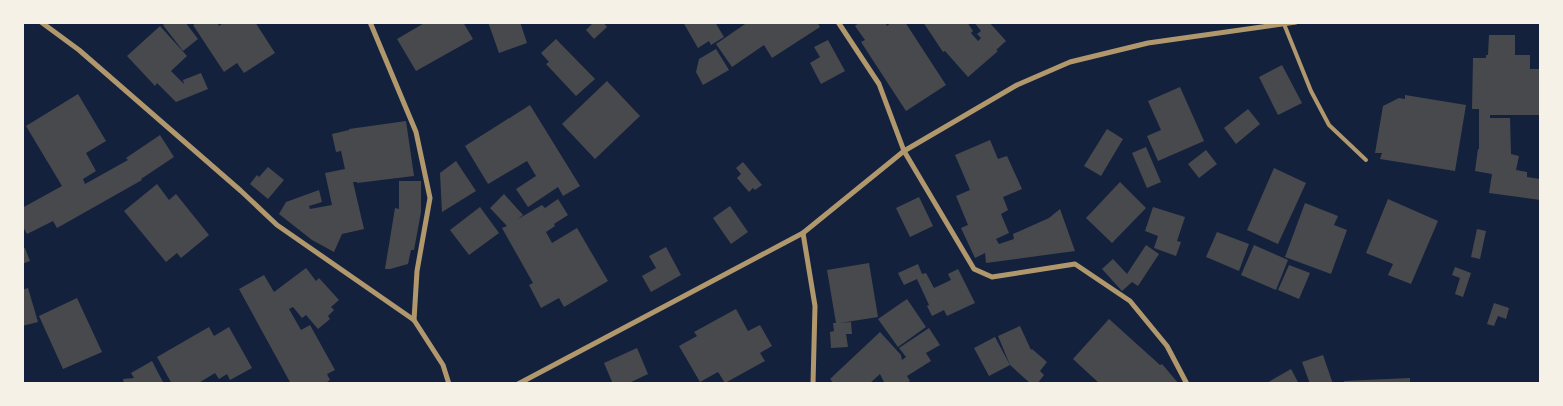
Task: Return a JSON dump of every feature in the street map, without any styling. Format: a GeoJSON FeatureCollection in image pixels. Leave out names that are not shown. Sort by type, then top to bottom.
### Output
{"type":"FeatureCollection","features":[{"type":"Feature","properties":{"kind":"street"},"geometry":{"type":"LineString","coordinates":[[41,22],[94,63],[241,190],[277,225],[414,320],[443,366],[449,384]]}},
{"type":"Feature","properties":{"kind":"street"},"geometry":{"type":"LineString","coordinates":[[370,22],[416,132],[430,198],[417,271],[414,320]]}},
{"type":"Feature","properties":{"kind":"street"},"geometry":{"type":"LineString","coordinates":[[838,22],[878,84],[904,151],[974,269],[992,277],[1075,264],[1130,301],[1167,346],[1186,384]]}},
{"type":"Feature","properties":{"kind":"street"},"geometry":{"type":"LineString","coordinates":[[518,384],[804,233],[904,151],[1018,84],[1070,62],[1148,44],[1296,22]]}},
{"type":"Feature","properties":{"kind":"street"},"geometry":{"type":"LineString","coordinates":[[804,233],[815,306],[813,384]]}},
{"type":"Feature","properties":{"kind":"lane"},"geometry":{"type":"LineString","coordinates":[[1284,24],[1311,91],[1329,125],[1366,160]]}},
{"type":"Feature","properties":{"kind":"building"},"geometry":{"type":"Polygon","coordinates":[[[166,22],[185,22],[198,39],[183,51],[163,25],[166,22]]]}},
{"type":"Feature","properties":{"kind":"building"},"geometry":{"type":"Polygon","coordinates":[[[198,22],[217,22],[219,26],[225,22],[255,22],[275,53],[244,73],[237,63],[224,72],[193,25],[198,22]]]}},
{"type":"Feature","properties":{"kind":"building"},"geometry":{"type":"Polygon","coordinates":[[[426,22],[463,22],[473,39],[416,71],[397,39],[426,22]]]}},
{"type":"Feature","properties":{"kind":"building"},"geometry":{"type":"Polygon","coordinates":[[[488,22],[520,22],[527,43],[499,53],[488,22]]]}},
{"type":"Feature","properties":{"kind":"building"},"geometry":{"type":"Polygon","coordinates":[[[594,22],[603,22],[607,27],[594,39],[586,30],[594,22]]]}},
{"type":"Feature","properties":{"kind":"building"},"geometry":{"type":"Polygon","coordinates":[[[683,22],[715,22],[724,37],[711,45],[709,41],[698,48],[683,22]]]}},
{"type":"Feature","properties":{"kind":"building"},"geometry":{"type":"Polygon","coordinates":[[[748,22],[817,22],[820,27],[772,58],[764,45],[732,67],[716,44],[748,22]]]}},
{"type":"Feature","properties":{"kind":"building"},"geometry":{"type":"Polygon","coordinates":[[[860,22],[885,22],[887,26],[892,22],[905,22],[946,85],[906,111],[861,42],[865,40],[855,26],[860,22]]]}},
{"type":"Feature","properties":{"kind":"building"},"geometry":{"type":"Polygon","coordinates":[[[923,22],[967,22],[973,31],[971,33],[978,41],[981,38],[977,34],[981,31],[974,22],[989,22],[1006,41],[996,50],[998,51],[968,77],[945,51],[943,52],[923,22]]]}},
{"type":"Feature","properties":{"kind":"building"},"geometry":{"type":"Polygon","coordinates":[[[160,26],[187,56],[171,71],[184,84],[183,80],[201,73],[208,89],[176,102],[157,83],[155,86],[127,56],[160,26]]]}},
{"type":"Feature","properties":{"kind":"building"},"geometry":{"type":"Polygon","coordinates":[[[1489,35],[1515,35],[1515,55],[1530,55],[1530,69],[1540,69],[1540,115],[1490,115],[1490,118],[1510,118],[1511,154],[1519,156],[1516,170],[1527,172],[1527,177],[1540,179],[1540,200],[1489,193],[1492,174],[1475,171],[1479,149],[1479,109],[1472,109],[1473,58],[1486,58],[1486,55],[1488,55],[1489,35]]]}},
{"type":"Feature","properties":{"kind":"building"},"geometry":{"type":"Polygon","coordinates":[[[556,39],[595,79],[576,96],[546,64],[549,62],[541,53],[556,39]]]}},
{"type":"Feature","properties":{"kind":"building"},"geometry":{"type":"Polygon","coordinates":[[[828,40],[845,71],[821,84],[810,63],[820,57],[814,47],[828,40]]]}},
{"type":"Feature","properties":{"kind":"building"},"geometry":{"type":"Polygon","coordinates":[[[716,49],[729,70],[703,85],[696,72],[699,59],[716,49]]]}},
{"type":"Feature","properties":{"kind":"building"},"geometry":{"type":"Polygon","coordinates":[[[1282,65],[1302,103],[1278,115],[1259,77],[1282,65]]]}},
{"type":"Feature","properties":{"kind":"building"},"geometry":{"type":"Polygon","coordinates":[[[607,81],[640,116],[595,159],[562,124],[607,81]]]}},
{"type":"Feature","properties":{"kind":"building"},"geometry":{"type":"Polygon","coordinates":[[[1180,87],[1204,141],[1158,161],[1147,136],[1161,130],[1148,101],[1180,87]]]}},
{"type":"Feature","properties":{"kind":"building"},"geometry":{"type":"Polygon","coordinates":[[[78,94],[106,141],[86,153],[96,171],[83,179],[85,184],[128,160],[126,158],[160,135],[174,157],[142,180],[57,228],[53,221],[27,234],[22,225],[22,208],[62,186],[26,126],[78,94]]]}},
{"type":"Feature","properties":{"kind":"building"},"geometry":{"type":"Polygon","coordinates":[[[1405,95],[1466,105],[1455,171],[1380,159],[1382,153],[1375,153],[1383,106],[1399,98],[1405,99],[1405,95]]]}},
{"type":"Feature","properties":{"kind":"building"},"geometry":{"type":"Polygon","coordinates":[[[530,105],[580,186],[563,196],[558,187],[528,207],[516,189],[536,176],[527,161],[488,184],[465,146],[530,105]]]}},
{"type":"Feature","properties":{"kind":"building"},"geometry":{"type":"Polygon","coordinates":[[[1248,109],[1260,124],[1236,144],[1224,128],[1248,109]]]}},
{"type":"Feature","properties":{"kind":"building"},"geometry":{"type":"Polygon","coordinates":[[[406,121],[414,176],[353,182],[364,229],[342,234],[334,252],[312,240],[279,214],[286,202],[319,190],[322,202],[309,206],[310,209],[332,205],[325,173],[345,169],[341,151],[336,152],[332,134],[349,129],[406,121]]]}},
{"type":"Feature","properties":{"kind":"building"},"geometry":{"type":"Polygon","coordinates":[[[1107,129],[1123,139],[1101,176],[1084,166],[1107,129]]]}},
{"type":"Feature","properties":{"kind":"building"},"geometry":{"type":"Polygon","coordinates":[[[990,140],[998,159],[1007,156],[1022,189],[1003,197],[1008,210],[1001,214],[1009,233],[996,239],[999,244],[1014,239],[1013,234],[1049,218],[1060,209],[1075,251],[986,263],[985,253],[975,258],[961,228],[968,225],[956,196],[970,190],[955,155],[990,140]]]}},
{"type":"Feature","properties":{"kind":"building"},"geometry":{"type":"Polygon","coordinates":[[[1146,147],[1161,182],[1147,188],[1132,153],[1146,147]]]}},
{"type":"Feature","properties":{"kind":"building"},"geometry":{"type":"Polygon","coordinates":[[[1206,150],[1217,164],[1199,178],[1188,164],[1206,150]]]}},
{"type":"Feature","properties":{"kind":"building"},"geometry":{"type":"Polygon","coordinates":[[[456,161],[476,191],[442,212],[440,173],[456,161]]]}},
{"type":"Feature","properties":{"kind":"building"},"geometry":{"type":"Polygon","coordinates":[[[743,162],[762,185],[755,190],[753,188],[749,192],[737,178],[741,174],[736,168],[743,162]]]}},
{"type":"Feature","properties":{"kind":"building"},"geometry":{"type":"Polygon","coordinates":[[[268,167],[284,180],[268,199],[250,184],[257,175],[259,177],[268,167]]]}},
{"type":"Feature","properties":{"kind":"building"},"geometry":{"type":"Polygon","coordinates":[[[1274,168],[1306,183],[1278,244],[1247,230],[1274,168]]]}},
{"type":"Feature","properties":{"kind":"building"},"geometry":{"type":"Polygon","coordinates":[[[399,181],[421,181],[421,212],[414,250],[411,250],[408,264],[385,269],[395,208],[399,209],[399,181]]]}},
{"type":"Feature","properties":{"kind":"building"},"geometry":{"type":"Polygon","coordinates":[[[1120,182],[1146,208],[1112,243],[1086,218],[1120,182]]]}},
{"type":"Feature","properties":{"kind":"building"},"geometry":{"type":"Polygon","coordinates":[[[157,184],[169,200],[176,194],[209,235],[181,258],[177,253],[166,262],[124,211],[157,184]]]}},
{"type":"Feature","properties":{"kind":"building"},"geometry":{"type":"Polygon","coordinates":[[[504,194],[523,215],[518,219],[542,205],[545,208],[558,199],[568,215],[546,232],[552,243],[577,228],[608,281],[564,307],[559,298],[541,308],[529,285],[533,283],[502,228],[507,226],[490,208],[504,194]]]}},
{"type":"Feature","properties":{"kind":"building"},"geometry":{"type":"Polygon","coordinates":[[[919,197],[933,226],[910,237],[896,208],[919,197]]]}},
{"type":"Feature","properties":{"kind":"building"},"geometry":{"type":"Polygon","coordinates":[[[1388,199],[1438,221],[1411,284],[1388,275],[1393,264],[1366,253],[1388,199]]]}},
{"type":"Feature","properties":{"kind":"building"},"geometry":{"type":"Polygon","coordinates":[[[1305,203],[1338,216],[1334,225],[1347,230],[1331,274],[1285,257],[1305,203]]]}},
{"type":"Feature","properties":{"kind":"building"},"geometry":{"type":"Polygon","coordinates":[[[730,206],[748,232],[731,244],[713,218],[730,206]]]}},
{"type":"Feature","properties":{"kind":"building"},"geometry":{"type":"Polygon","coordinates":[[[480,207],[499,233],[469,255],[450,230],[480,207]]]}},
{"type":"Feature","properties":{"kind":"building"},"geometry":{"type":"Polygon","coordinates":[[[1153,207],[1185,217],[1177,241],[1181,242],[1176,256],[1154,248],[1158,236],[1145,231],[1153,207]]]}},
{"type":"Feature","properties":{"kind":"building"},"geometry":{"type":"Polygon","coordinates":[[[1477,229],[1486,231],[1480,259],[1471,257],[1477,229]]]}},
{"type":"Feature","properties":{"kind":"building"},"geometry":{"type":"Polygon","coordinates":[[[1217,232],[1249,244],[1239,271],[1206,257],[1217,232]]]}},
{"type":"Feature","properties":{"kind":"building"},"geometry":{"type":"Polygon","coordinates":[[[1146,245],[1159,254],[1138,286],[1132,282],[1122,291],[1102,269],[1113,259],[1127,274],[1146,245]]]}},
{"type":"Feature","properties":{"kind":"building"},"geometry":{"type":"Polygon","coordinates":[[[1254,245],[1288,260],[1276,290],[1241,275],[1254,245]]]}},
{"type":"Feature","properties":{"kind":"building"},"geometry":{"type":"Polygon","coordinates":[[[666,247],[681,275],[651,292],[642,276],[656,268],[649,256],[666,247]]]}},
{"type":"Feature","properties":{"kind":"building"},"geometry":{"type":"Polygon","coordinates":[[[25,248],[30,261],[22,264],[22,249],[25,248]]]}},
{"type":"Feature","properties":{"kind":"building"},"geometry":{"type":"Polygon","coordinates":[[[869,263],[878,317],[840,323],[851,322],[852,334],[846,334],[848,347],[831,348],[830,332],[834,331],[833,323],[836,323],[827,270],[869,263]]]}},
{"type":"Feature","properties":{"kind":"building"},"geometry":{"type":"Polygon","coordinates":[[[918,264],[922,274],[926,273],[934,288],[951,280],[948,274],[958,269],[975,303],[947,316],[944,310],[932,316],[917,279],[904,285],[898,273],[918,264]]]}},
{"type":"Feature","properties":{"kind":"building"},"geometry":{"type":"Polygon","coordinates":[[[1289,265],[1310,273],[1299,299],[1278,290],[1289,265]]]}},
{"type":"Feature","properties":{"kind":"building"},"geometry":{"type":"Polygon","coordinates":[[[1455,267],[1471,273],[1463,297],[1455,294],[1460,278],[1452,275],[1455,267]]]}},
{"type":"Feature","properties":{"kind":"building"},"geometry":{"type":"Polygon","coordinates":[[[306,268],[316,281],[319,278],[339,300],[331,307],[334,310],[328,316],[330,319],[318,329],[306,315],[302,318],[293,307],[289,309],[301,330],[310,325],[335,370],[327,374],[330,380],[324,384],[291,384],[239,289],[264,275],[274,292],[306,268]]]}},
{"type":"Feature","properties":{"kind":"building"},"geometry":{"type":"Polygon","coordinates":[[[28,288],[38,322],[22,326],[22,290],[28,288]]]}},
{"type":"Feature","properties":{"kind":"building"},"geometry":{"type":"Polygon","coordinates":[[[77,298],[102,352],[63,369],[39,316],[77,298]]]}},
{"type":"Feature","properties":{"kind":"building"},"geometry":{"type":"Polygon","coordinates":[[[907,299],[926,327],[898,347],[878,319],[907,299]]]}},
{"type":"Feature","properties":{"kind":"building"},"geometry":{"type":"Polygon","coordinates":[[[1494,303],[1509,308],[1506,319],[1498,316],[1494,326],[1487,324],[1494,303]]]}},
{"type":"Feature","properties":{"kind":"building"},"geometry":{"type":"Polygon","coordinates":[[[736,309],[748,331],[760,325],[772,346],[760,353],[765,361],[725,383],[718,372],[700,382],[679,346],[697,336],[694,332],[736,309]]]}},
{"type":"Feature","properties":{"kind":"building"},"geometry":{"type":"Polygon","coordinates":[[[1109,319],[1160,365],[1162,364],[1179,384],[1100,384],[1073,359],[1109,319]]]}},
{"type":"Feature","properties":{"kind":"building"},"geometry":{"type":"Polygon","coordinates":[[[1020,326],[1031,350],[1047,362],[1040,371],[1044,375],[1037,384],[1031,384],[1010,365],[998,336],[1020,326]]]}},
{"type":"Feature","properties":{"kind":"building"},"geometry":{"type":"Polygon","coordinates":[[[209,327],[214,336],[229,327],[252,368],[230,380],[227,374],[219,379],[215,373],[197,384],[172,384],[157,357],[209,327]]]}},
{"type":"Feature","properties":{"kind":"building"},"geometry":{"type":"Polygon","coordinates":[[[929,328],[940,345],[926,353],[931,361],[907,376],[910,381],[904,384],[885,384],[880,374],[869,384],[834,384],[830,379],[880,332],[901,355],[902,360],[906,357],[899,348],[929,328]]]}},
{"type":"Feature","properties":{"kind":"building"},"geometry":{"type":"Polygon","coordinates":[[[995,337],[1010,365],[989,376],[974,348],[995,337]]]}},
{"type":"Feature","properties":{"kind":"building"},"geometry":{"type":"Polygon","coordinates":[[[637,348],[648,374],[627,384],[613,384],[604,363],[637,348]]]}},
{"type":"Feature","properties":{"kind":"building"},"geometry":{"type":"Polygon","coordinates":[[[1323,355],[1333,384],[1310,384],[1302,362],[1323,355]]]}},
{"type":"Feature","properties":{"kind":"building"},"geometry":{"type":"Polygon","coordinates":[[[152,361],[164,384],[124,384],[123,379],[134,378],[131,373],[152,361]]]}},
{"type":"Feature","properties":{"kind":"building"},"geometry":{"type":"Polygon","coordinates":[[[1291,369],[1299,384],[1265,384],[1291,369]]]}},
{"type":"Feature","properties":{"kind":"building"},"geometry":{"type":"Polygon","coordinates":[[[1410,378],[1410,384],[1345,384],[1344,381],[1410,378]]]}}]}
